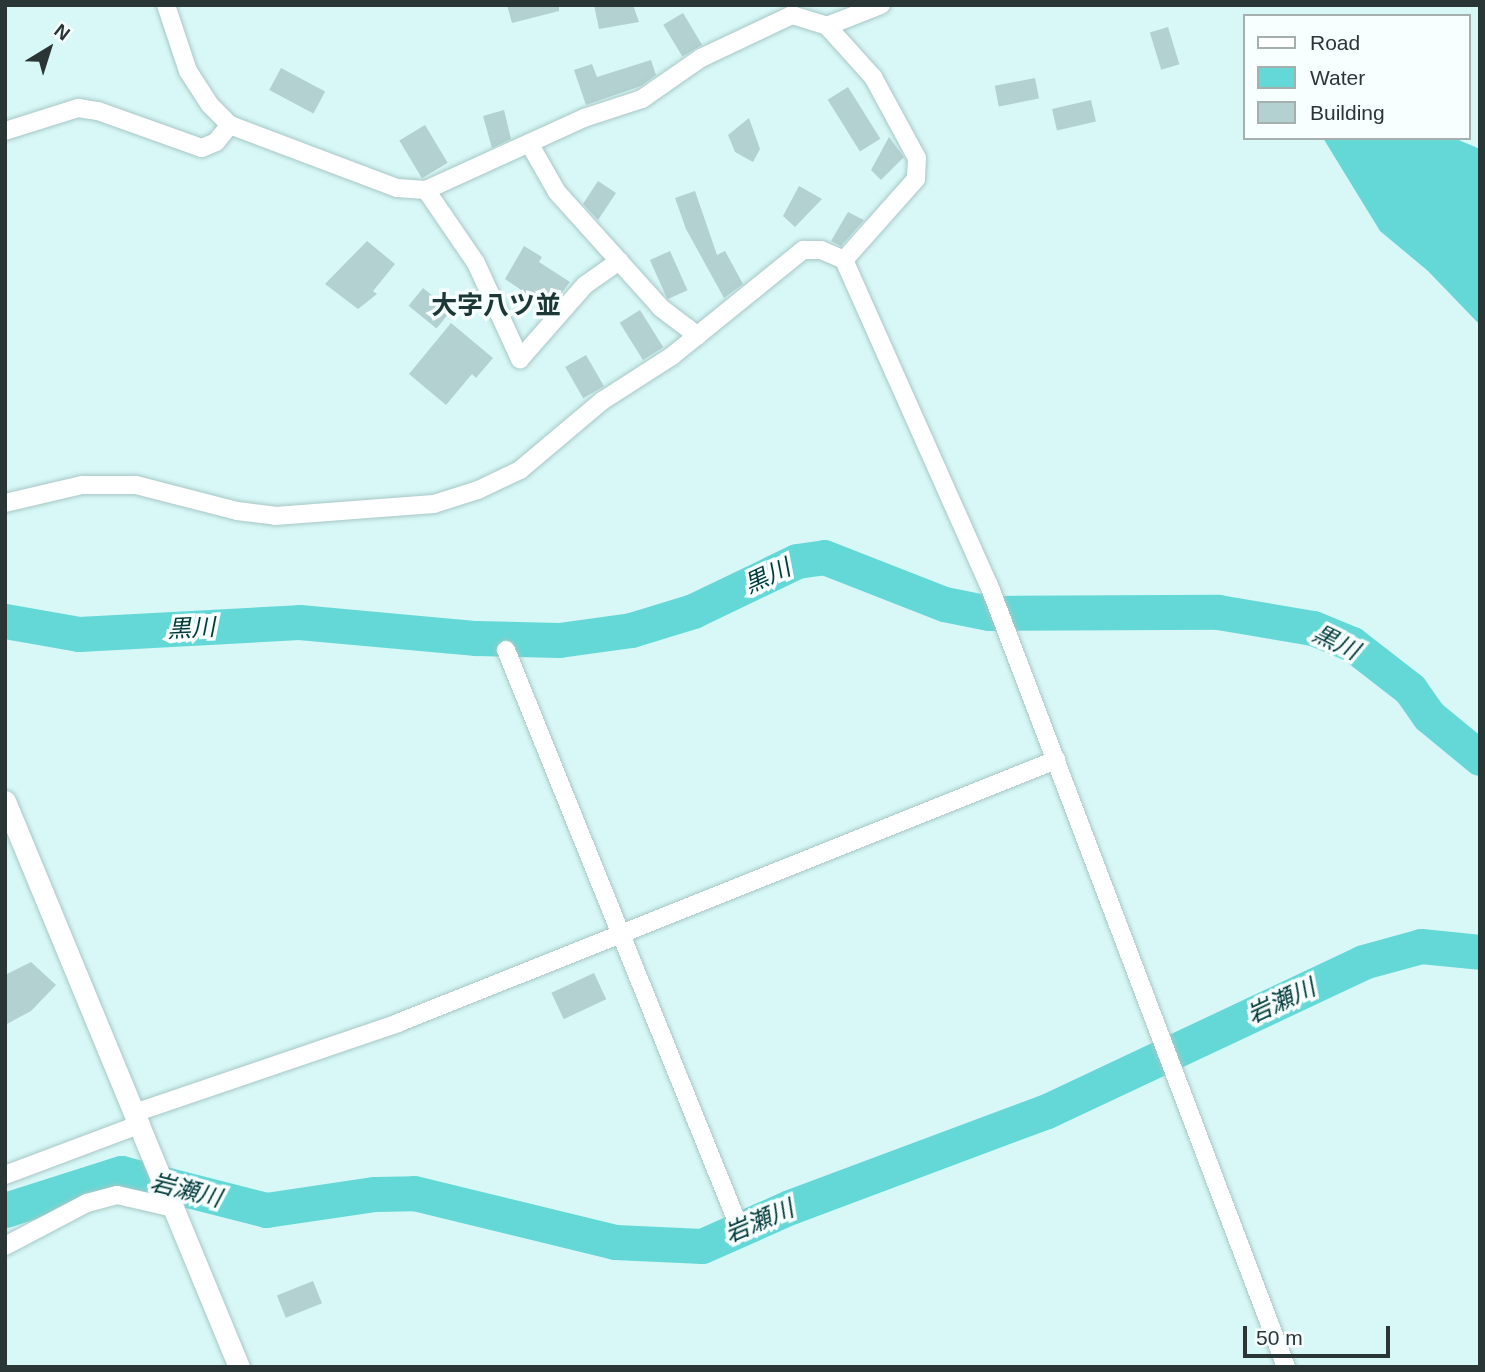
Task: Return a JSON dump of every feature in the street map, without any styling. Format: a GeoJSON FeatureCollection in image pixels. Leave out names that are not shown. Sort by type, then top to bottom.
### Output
{"type":"FeatureCollection","features":[{"type":"Feature","properties":{"kind":"street"},"geometry":{"type":"LineString","coordinates":[[166,5],[188,71],[209,105],[230,125],[397,188],[426,190],[529,143],[642,99],[701,58],[792,15],[827,26],[873,77],[916,158],[916,179],[844,260]]}},
{"type":"Feature","properties":{"kind":"street"},"geometry":{"type":"LineString","coordinates":[[827,26],[881,5]]}},
{"type":"Feature","properties":{"kind":"street"},"geometry":{"type":"LineString","coordinates":[[5,131],[78,108],[97,111],[202,149],[216,142],[230,125]]}},
{"type":"Feature","properties":{"kind":"street"},"geometry":{"type":"LineString","coordinates":[[529,143],[557,192],[661,308],[698,336]]}},
{"type":"Feature","properties":{"kind":"street"},"geometry":{"type":"LineString","coordinates":[[426,190],[476,263],[520,359],[585,285],[619,261]]}},
{"type":"Feature","properties":{"kind":"street"},"geometry":{"type":"LineString","coordinates":[[5,503],[82,485],[136,485],[237,511],[275,516],[434,503],[478,490],[520,470],[602,401],[698,336],[803,250],[821,250],[844,260],[989,585],[1286,1367]]}},
{"type":"Feature","properties":{"kind":"street"},"geometry":{"type":"LineString","coordinates":[[506,650],[624,934],[736,1219]]}},
{"type":"Feature","properties":{"kind":"street"},"geometry":{"type":"LineString","coordinates":[[5,1175],[139,1118],[398,1023],[1056,760]]}},
{"type":"Feature","properties":{"kind":"street"},"geometry":{"type":"LineString","coordinates":[[5,802],[139,1118],[239,1367]]}},
{"type":"Feature","properties":{"kind":"street"},"geometry":{"type":"LineString","coordinates":[[5,1246],[87,1203],[117,1195],[171,1200]]}},
{"type":"Feature","properties":{"kind":"water"},"geometry":{"type":"Polygon","coordinates":[[[1324,140],[1459,140],[1480,149],[1480,325],[1428,271],[1380,231],[1324,140]]]}},
{"type":"Feature","properties":{"kind":"building"},"geometry":{"type":"Polygon","coordinates":[[[507,5],[559,5],[559,11],[512,23],[507,5]]]}},
{"type":"Feature","properties":{"kind":"building"},"geometry":{"type":"Polygon","coordinates":[[[594,5],[633,5],[639,22],[599,29],[594,5]]]}},
{"type":"Feature","properties":{"kind":"building"},"geometry":{"type":"Polygon","coordinates":[[[683,13],[702,45],[682,57],[663,25],[683,13]]]}},
{"type":"Feature","properties":{"kind":"building"},"geometry":{"type":"Polygon","coordinates":[[[1168,27],[1179,64],[1161,70],[1150,33],[1168,27]]]}},
{"type":"Feature","properties":{"kind":"building"},"geometry":{"type":"Polygon","coordinates":[[[651,60],[656,75],[641,86],[586,105],[574,70],[592,64],[597,77],[651,60]]]}},
{"type":"Feature","properties":{"kind":"building"},"geometry":{"type":"Polygon","coordinates":[[[281,68],[325,91],[313,114],[269,90],[281,68]]]}},
{"type":"Feature","properties":{"kind":"building"},"geometry":{"type":"Polygon","coordinates":[[[1035,78],[1039,99],[999,106],[995,86],[1035,78]]]}},
{"type":"Feature","properties":{"kind":"building"},"geometry":{"type":"Polygon","coordinates":[[[848,87],[880,139],[860,151],[828,100],[848,87]]]}},
{"type":"Feature","properties":{"kind":"building"},"geometry":{"type":"Polygon","coordinates":[[[1091,100],[1096,121],[1057,130],[1052,109],[1091,100]]]}},
{"type":"Feature","properties":{"kind":"building"},"geometry":{"type":"Polygon","coordinates":[[[504,110],[511,139],[492,148],[483,116],[504,110]]]}},
{"type":"Feature","properties":{"kind":"building"},"geometry":{"type":"Polygon","coordinates":[[[749,118],[760,149],[753,162],[735,152],[728,135],[749,118]]]}},
{"type":"Feature","properties":{"kind":"building"},"geometry":{"type":"Polygon","coordinates":[[[425,125],[448,163],[422,178],[399,140],[425,125]]]}},
{"type":"Feature","properties":{"kind":"building"},"geometry":{"type":"Polygon","coordinates":[[[889,137],[904,157],[881,180],[871,170],[889,137]]]}},
{"type":"Feature","properties":{"kind":"building"},"geometry":{"type":"Polygon","coordinates":[[[598,181],[616,193],[598,220],[583,204],[598,181]]]}},
{"type":"Feature","properties":{"kind":"building"},"geometry":{"type":"Polygon","coordinates":[[[799,186],[822,199],[795,227],[783,216],[799,186]]]}},
{"type":"Feature","properties":{"kind":"building"},"geometry":{"type":"Polygon","coordinates":[[[695,191],[717,255],[725,251],[743,284],[724,298],[686,229],[675,198],[695,191]]]}},
{"type":"Feature","properties":{"kind":"building"},"geometry":{"type":"Polygon","coordinates":[[[848,212],[864,220],[841,246],[831,241],[848,212]]]}},
{"type":"Feature","properties":{"kind":"building"},"geometry":{"type":"Polygon","coordinates":[[[367,241],[395,264],[373,291],[377,294],[358,309],[325,284],[367,241]]]}},
{"type":"Feature","properties":{"kind":"building"},"geometry":{"type":"Polygon","coordinates":[[[524,246],[542,257],[539,262],[570,282],[549,309],[505,279],[524,246]]]}},
{"type":"Feature","properties":{"kind":"building"},"geometry":{"type":"Polygon","coordinates":[[[670,251],[687,290],[667,299],[650,260],[670,251]]]}},
{"type":"Feature","properties":{"kind":"building"},"geometry":{"type":"Polygon","coordinates":[[[423,288],[451,311],[437,329],[409,306],[423,288]]]}},
{"type":"Feature","properties":{"kind":"building"},"geometry":{"type":"Polygon","coordinates":[[[640,310],[663,347],[643,360],[620,323],[640,310]]]}},
{"type":"Feature","properties":{"kind":"building"},"geometry":{"type":"Polygon","coordinates":[[[451,323],[493,358],[476,378],[472,374],[446,405],[409,374],[451,323]]]}},
{"type":"Feature","properties":{"kind":"building"},"geometry":{"type":"Polygon","coordinates":[[[586,355],[604,386],[583,398],[565,367],[586,355]]]}},
{"type":"Feature","properties":{"kind":"building"},"geometry":{"type":"Polygon","coordinates":[[[31,962],[56,985],[31,1011],[5,1025],[5,975],[31,962]]]}},
{"type":"Feature","properties":{"kind":"building"},"geometry":{"type":"Polygon","coordinates":[[[594,973],[606,999],[564,1019],[551,993],[594,973]]]}},
{"type":"Feature","properties":{"kind":"building"},"geometry":{"type":"Polygon","coordinates":[[[313,1281],[322,1303],[286,1318],[277,1296],[313,1281]]]}},
{"type":"Feature","properties":{"kind":"waterway","name":"黒川"},"geometry":{"type":"LineString","coordinates":[[5,621],[79,634],[299,622],[476,638],[559,640],[631,630],[693,611],[797,561],[824,557],[944,604],[989,613],[1218,612],[1313,628],[1352,644],[1410,689],[1429,716],[1480,758]]}},
{"type":"Feature","properties":{"kind":"waterway","name":"岩瀬川"},"geometry":{"type":"LineString","coordinates":[[5,1210],[121,1173],[266,1210],[375,1194],[414,1193],[615,1242],[702,1246],[790,1207],[1047,1111],[1363,962],[1421,946],[1480,952]]}},
{"type":"Feature","properties":{"kind":"district","name":"大字八ツ並"},"geometry":{"type":"Point","coordinates":[496,306]}}]}
